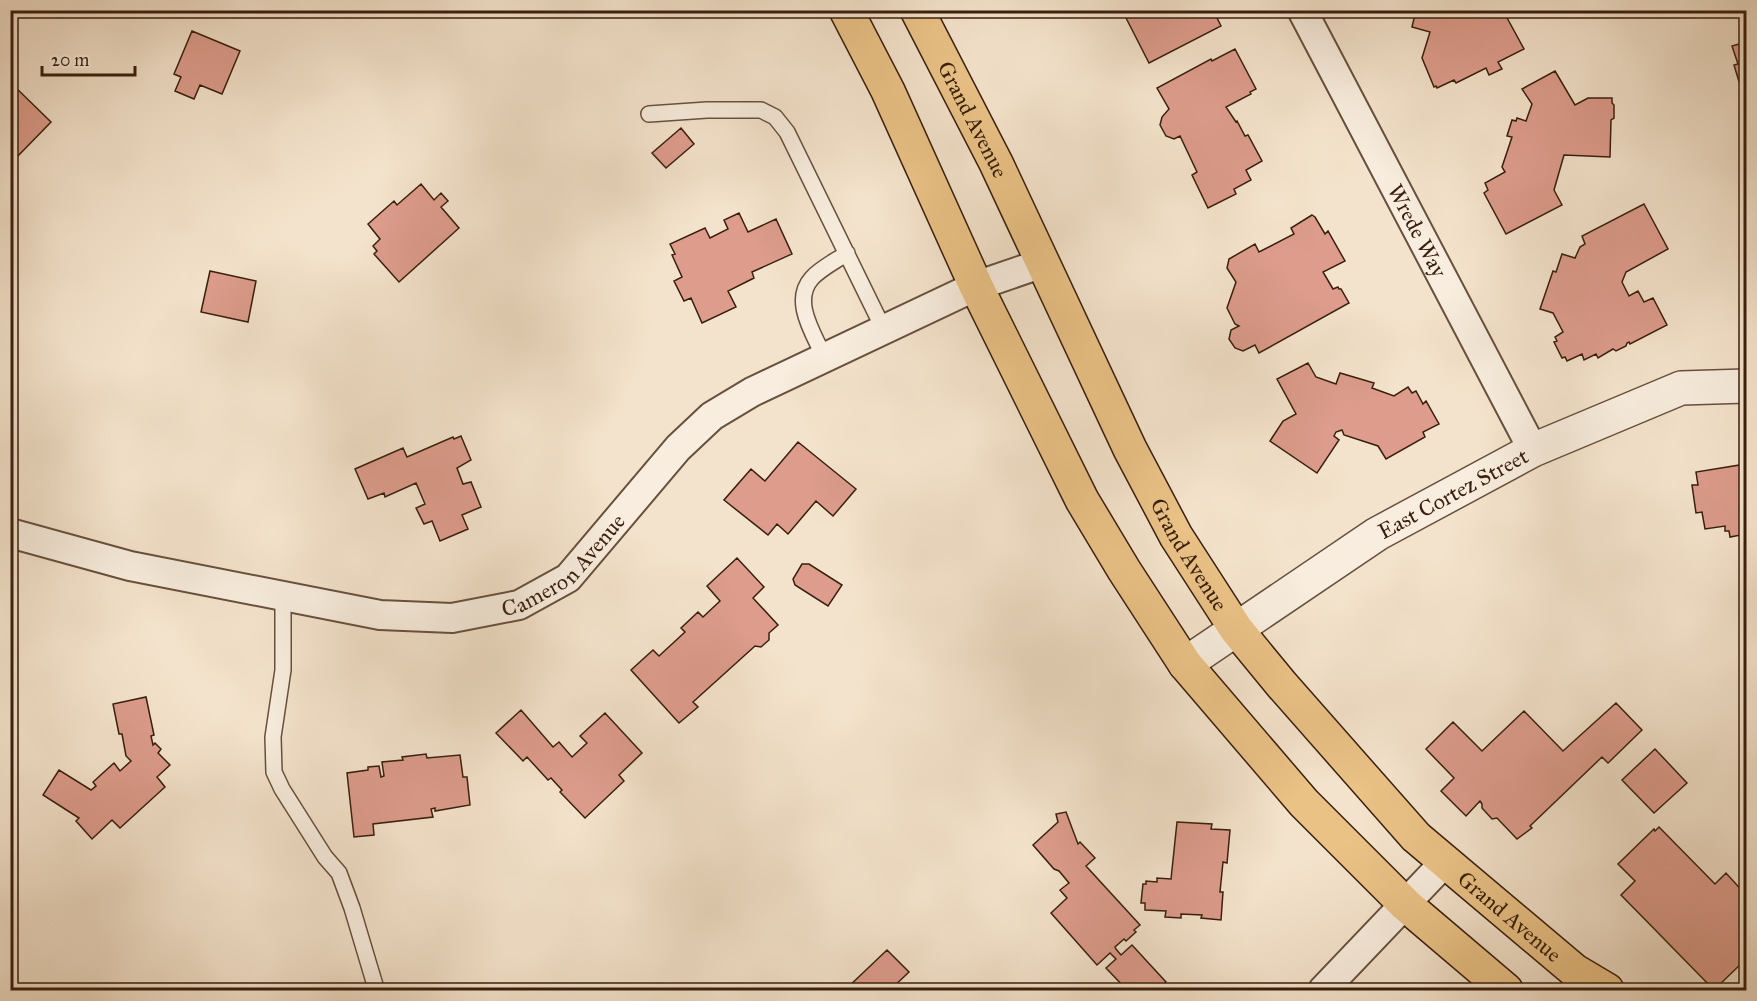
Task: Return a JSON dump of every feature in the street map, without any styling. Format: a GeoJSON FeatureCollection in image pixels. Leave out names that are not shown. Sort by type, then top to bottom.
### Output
{"type":"FeatureCollection","features":[{"type":"Feature","properties":{"kind":"main road"},"geometry":{"type":"LineString","coordinates":[[846,10],[888,91],[976,286],[1082,500],[1185,664],[1304,803],[1406,905],[1506,990]]}},
{"type":"Feature","properties":{"kind":"main road","name":"Grand Avenue"},"geometry":{"type":"LineString","coordinates":[[917,10],[996,163],[1130,449],[1176,536],[1236,629],[1282,686],[1416,837],[1575,971],[1607,990]]}},
{"type":"Feature","properties":{"kind":"street","name":"Wrede Way"},"geometry":{"type":"LineString","coordinates":[[1302,10],[1533,450]]}},
{"type":"Feature","properties":{"kind":"street","name":"Cameron Avenue"},"geometry":{"type":"LineString","coordinates":[[10,533],[130,566],[380,615],[452,618],[519,604],[568,578],[678,448],[712,416],[752,392],[976,286],[1043,263]]}},
{"type":"Feature","properties":{"kind":"street","name":"East Cortez Street"},"geometry":{"type":"LineString","coordinates":[[1185,664],[1377,534],[1533,450],[1682,388],[1746,386]]}},
{"type":"Feature","properties":{"kind":"street"},"geometry":{"type":"LineString","coordinates":[[1323,990],[1445,862]]}},
{"type":"Feature","properties":{"kind":"lane"},"geometry":{"type":"LineString","coordinates":[[649,114],[707,110],[761,110],[775,117],[787,132],[884,330]]}},
{"type":"Feature","properties":{"kind":"lane"},"geometry":{"type":"LineString","coordinates":[[825,357],[803,305],[803,292],[812,278],[847,253]]}},
{"type":"Feature","properties":{"kind":"lane"},"geometry":{"type":"LineString","coordinates":[[283,596],[282,670],[273,737],[274,772],[282,789],[325,856],[339,873],[375,985]]}},
{"type":"Feature","properties":{"kind":"building"},"geometry":{"type":"Polygon","coordinates":[[[1122,10],[1213,10],[1221,26],[1149,63],[1122,10]]]}},
{"type":"Feature","properties":{"kind":"building"},"geometry":{"type":"Polygon","coordinates":[[[1416,10],[1508,10],[1506,16],[1524,49],[1498,62],[1502,69],[1489,75],[1486,68],[1456,83],[1454,80],[1437,88],[1434,87],[1422,58],[1430,32],[1412,27],[1416,10]]]}},
{"type":"Feature","properties":{"kind":"building"},"geometry":{"type":"Polygon","coordinates":[[[192,31],[240,51],[222,94],[200,85],[194,99],[175,91],[181,77],[174,74],[192,31]]]}},
{"type":"Feature","properties":{"kind":"building"},"geometry":{"type":"Polygon","coordinates":[[[1746,42],[1746,94],[1743,95],[1734,65],[1738,64],[1732,46],[1746,42]]]}},
{"type":"Feature","properties":{"kind":"building"},"geometry":{"type":"Polygon","coordinates":[[[1235,49],[1256,89],[1226,107],[1245,136],[1248,135],[1262,161],[1246,170],[1251,180],[1234,189],[1236,194],[1208,208],[1192,175],[1197,172],[1180,136],[1174,139],[1166,136],[1160,125],[1162,117],[1169,109],[1157,88],[1235,49]]]}},
{"type":"Feature","properties":{"kind":"building"},"geometry":{"type":"Polygon","coordinates":[[[1555,71],[1575,105],[1588,98],[1612,98],[1614,118],[1611,120],[1610,157],[1564,155],[1554,190],[1562,205],[1506,234],[1484,193],[1488,190],[1485,183],[1505,172],[1502,167],[1512,137],[1507,136],[1512,120],[1516,121],[1517,118],[1526,121],[1532,104],[1522,89],[1555,71]]]}},
{"type":"Feature","properties":{"kind":"building"},"geometry":{"type":"Polygon","coordinates":[[[10,82],[51,122],[12,162],[10,161],[10,82]]]}},
{"type":"Feature","properties":{"kind":"building"},"geometry":{"type":"Polygon","coordinates":[[[681,128],[694,144],[666,168],[652,153],[681,128]]]}},
{"type":"Feature","properties":{"kind":"building"},"geometry":{"type":"Polygon","coordinates":[[[421,184],[434,200],[441,193],[448,201],[441,207],[459,228],[399,282],[374,254],[377,251],[373,246],[380,239],[368,224],[394,201],[397,205],[421,184]]]}},
{"type":"Feature","properties":{"kind":"building"},"geometry":{"type":"Polygon","coordinates":[[[1644,204],[1668,249],[1626,272],[1622,282],[1629,296],[1638,291],[1644,302],[1653,298],[1667,325],[1598,358],[1596,354],[1584,360],[1582,354],[1567,361],[1565,357],[1562,358],[1554,342],[1557,341],[1555,337],[1563,332],[1553,313],[1540,309],[1553,271],[1556,272],[1562,254],[1575,258],[1580,247],[1585,244],[1582,236],[1644,204]]]}},
{"type":"Feature","properties":{"kind":"building"},"geometry":{"type":"Polygon","coordinates":[[[739,213],[748,232],[776,219],[792,254],[752,272],[754,278],[728,291],[736,307],[702,323],[691,298],[684,301],[674,281],[682,277],[672,255],[675,254],[670,244],[705,228],[710,238],[728,229],[724,220],[739,213]]]}},
{"type":"Feature","properties":{"kind":"building"},"geometry":{"type":"Polygon","coordinates":[[[1312,215],[1325,234],[1328,231],[1345,261],[1323,272],[1333,289],[1338,287],[1341,289],[1349,303],[1259,353],[1255,345],[1243,351],[1235,348],[1229,339],[1231,330],[1239,326],[1235,324],[1227,308],[1236,282],[1227,268],[1229,259],[1255,244],[1259,252],[1294,234],[1291,228],[1312,215]]]}},
{"type":"Feature","properties":{"kind":"building"},"geometry":{"type":"Polygon","coordinates":[[[210,271],[256,281],[248,322],[201,312],[210,271]]]}},
{"type":"Feature","properties":{"kind":"building"},"geometry":{"type":"Polygon","coordinates":[[[1308,363],[1316,377],[1336,384],[1340,373],[1374,383],[1372,388],[1394,396],[1408,387],[1412,393],[1416,391],[1423,404],[1426,401],[1439,424],[1423,432],[1425,437],[1386,459],[1378,446],[1344,435],[1342,430],[1336,432],[1334,436],[1339,440],[1317,473],[1270,441],[1283,421],[1296,414],[1277,379],[1308,363]]]}},
{"type":"Feature","properties":{"kind":"building"},"geometry":{"type":"Polygon","coordinates":[[[461,436],[471,460],[457,468],[463,484],[471,482],[481,507],[462,515],[468,529],[440,541],[432,521],[424,524],[416,508],[425,504],[416,483],[385,497],[384,493],[368,499],[355,469],[403,448],[407,457],[453,437],[454,439],[461,436]]]}},
{"type":"Feature","properties":{"kind":"building"},"geometry":{"type":"Polygon","coordinates":[[[798,442],[856,489],[833,516],[816,501],[788,534],[777,524],[768,535],[724,500],[751,469],[765,481],[798,442]]]}},
{"type":"Feature","properties":{"kind":"building"},"geometry":{"type":"Polygon","coordinates":[[[1746,464],[1746,534],[1730,537],[1729,531],[1725,531],[1725,526],[1705,529],[1702,512],[1696,513],[1692,485],[1698,485],[1696,472],[1746,464]]]}},
{"type":"Feature","properties":{"kind":"building"},"geometry":{"type":"Polygon","coordinates":[[[737,558],[764,587],[753,598],[778,625],[769,633],[769,640],[761,647],[755,646],[693,702],[698,707],[679,723],[631,670],[653,650],[659,656],[685,632],[681,628],[698,612],[703,617],[720,601],[707,586],[737,558]]]}},
{"type":"Feature","properties":{"kind":"building"},"geometry":{"type":"Polygon","coordinates":[[[802,564],[809,564],[842,585],[828,606],[795,585],[793,579],[802,564]]]}},
{"type":"Feature","properties":{"kind":"building"},"geometry":{"type":"Polygon","coordinates":[[[146,697],[154,735],[151,736],[153,745],[155,743],[161,749],[158,753],[170,765],[157,777],[165,787],[120,828],[112,820],[92,839],[76,821],[79,818],[43,795],[59,770],[91,790],[96,786],[93,782],[114,763],[120,771],[131,761],[126,756],[122,734],[119,734],[113,704],[146,697]]]}},
{"type":"Feature","properties":{"kind":"building"},"geometry":{"type":"Polygon","coordinates":[[[1616,703],[1642,730],[1608,763],[1602,757],[1530,826],[1532,828],[1517,839],[1497,818],[1492,819],[1482,808],[1480,801],[1466,816],[1441,791],[1454,778],[1426,749],[1453,722],[1482,751],[1524,711],[1563,751],[1616,703]]]}},
{"type":"Feature","properties":{"kind":"building"},"geometry":{"type":"Polygon","coordinates":[[[521,710],[553,747],[559,742],[572,757],[587,743],[580,736],[605,713],[642,753],[619,775],[624,781],[585,818],[560,792],[562,790],[551,778],[548,780],[527,757],[523,761],[496,733],[521,710]]]}},
{"type":"Feature","properties":{"kind":"building"},"geometry":{"type":"Polygon","coordinates":[[[1655,749],[1687,783],[1654,813],[1622,780],[1655,749]]]}},
{"type":"Feature","properties":{"kind":"building"},"geometry":{"type":"Polygon","coordinates":[[[426,754],[427,758],[460,755],[463,777],[467,777],[470,805],[435,811],[435,808],[431,809],[433,817],[373,824],[374,835],[354,837],[347,773],[379,766],[381,777],[384,776],[382,762],[426,754]]]}},
{"type":"Feature","properties":{"kind":"building"},"geometry":{"type":"Polygon","coordinates":[[[1066,812],[1078,844],[1080,842],[1095,858],[1086,866],[1140,925],[1126,941],[1124,939],[1115,947],[1116,949],[1121,955],[1132,945],[1166,982],[1156,990],[1127,990],[1106,968],[1116,959],[1110,953],[1097,965],[1051,913],[1067,898],[1060,890],[1069,883],[1033,845],[1058,822],[1056,814],[1066,812]]]}},
{"type":"Feature","properties":{"kind":"building"},"geometry":{"type":"Polygon","coordinates":[[[1177,822],[1212,824],[1211,829],[1230,830],[1227,863],[1223,862],[1220,892],[1223,892],[1221,920],[1201,918],[1202,915],[1181,914],[1181,918],[1165,917],[1166,911],[1145,910],[1145,903],[1141,903],[1143,884],[1146,884],[1146,881],[1157,882],[1157,878],[1171,879],[1177,822]]]}},
{"type":"Feature","properties":{"kind":"building"},"geometry":{"type":"Polygon","coordinates":[[[1659,827],[1715,884],[1726,873],[1746,895],[1746,959],[1714,990],[1621,895],[1635,881],[1618,864],[1654,829],[1655,831],[1659,827]]]}},
{"type":"Feature","properties":{"kind":"building"},"geometry":{"type":"Polygon","coordinates":[[[887,950],[909,972],[890,990],[845,990],[887,950]]]}}]}
